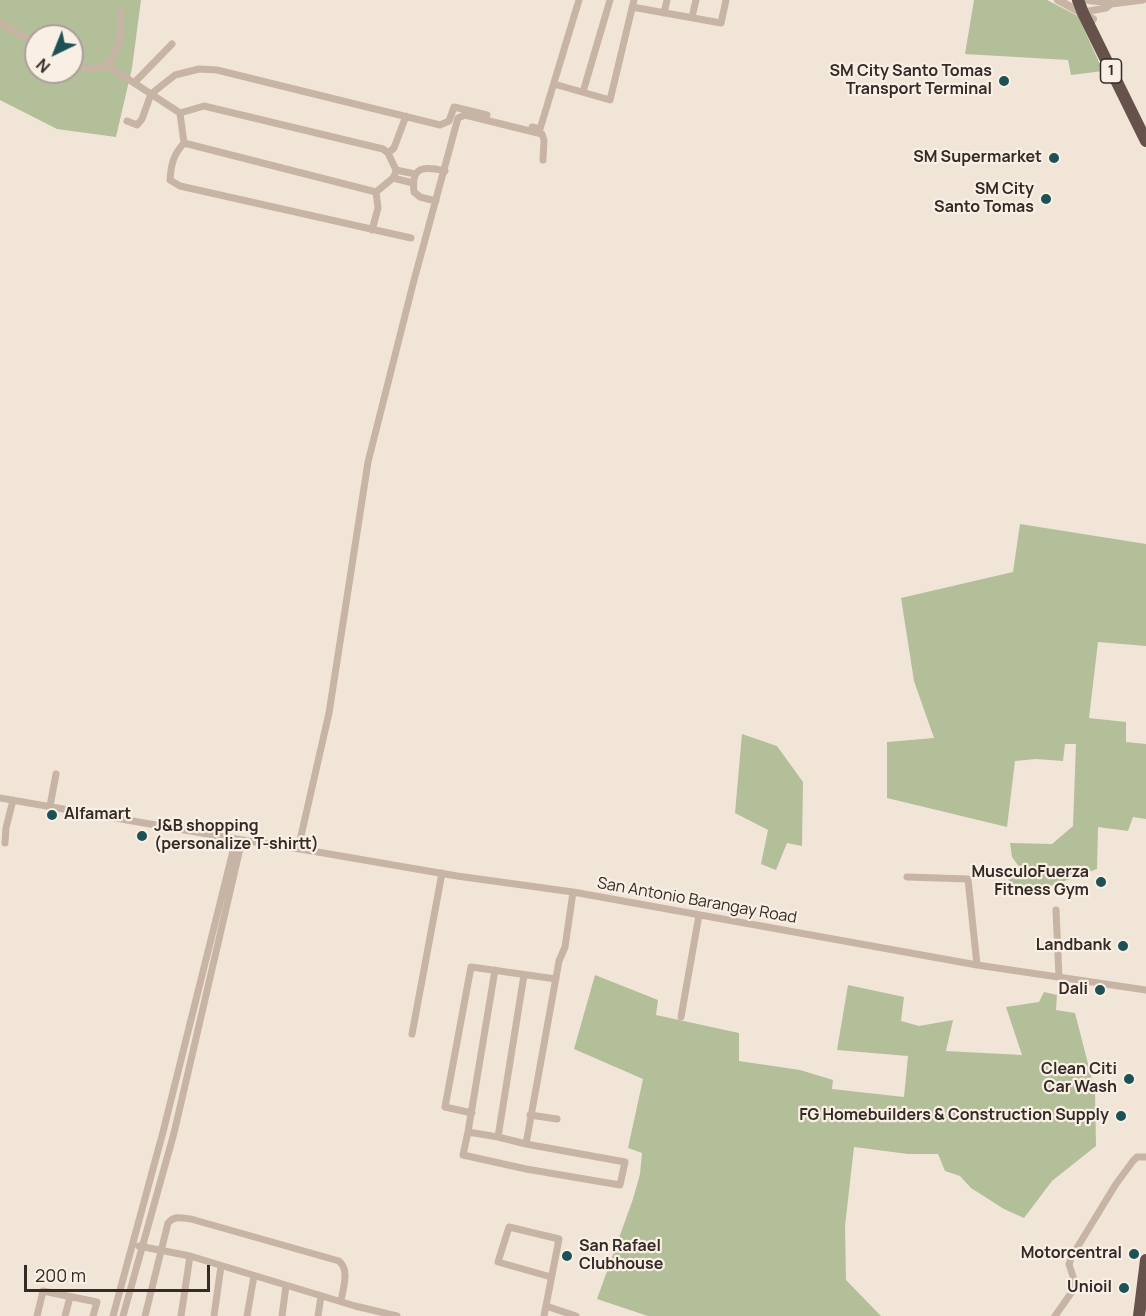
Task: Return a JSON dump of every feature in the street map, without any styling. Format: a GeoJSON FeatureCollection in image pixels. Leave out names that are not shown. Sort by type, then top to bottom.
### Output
{"type":"FeatureCollection","features":[{"type":"Feature","properties":{"kind":"highway","name":"1"},"geometry":{"type":"LineString","coordinates":[[1078,0],[1087,9],[1146,123]]}},
{"type":"Feature","properties":{"kind":"highway","name":"1"},"geometry":{"type":"LineString","coordinates":[[1087,9],[1146,141]]}},
{"type":"Feature","properties":{"kind":"highway"},"geometry":{"type":"LineString","coordinates":[[1138,1316],[1146,1260]]}},
{"type":"Feature","properties":{"kind":"street"},"geometry":{"type":"LineString","coordinates":[[127,122],[137,124],[142,119],[151,94],[175,75],[208,69],[440,124],[449,121],[454,107],[540,129],[579,0]]}},
{"type":"Feature","properties":{"kind":"street"},"geometry":{"type":"LineString","coordinates":[[583,92],[610,0]]}},
{"type":"Feature","properties":{"kind":"street"},"geometry":{"type":"LineString","coordinates":[[664,13],[667,0]]}},
{"type":"Feature","properties":{"kind":"street"},"geometry":{"type":"LineString","coordinates":[[692,17],[696,0]]}},
{"type":"Feature","properties":{"kind":"street"},"geometry":{"type":"LineString","coordinates":[[554,84],[610,100],[633,3],[664,13],[722,23],[726,0]]}},
{"type":"Feature","properties":{"kind":"street"},"geometry":{"type":"LineString","coordinates":[[1058,0],[1087,9],[1106,8],[1111,4]]}},
{"type":"Feature","properties":{"kind":"street"},"geometry":{"type":"LineString","coordinates":[[1087,9],[1093,2],[1111,4],[1143,0]]}},
{"type":"Feature","properties":{"kind":"street"},"geometry":{"type":"LineString","coordinates":[[84,68],[100,69],[111,60],[120,41],[121,11]]}},
{"type":"Feature","properties":{"kind":"street"},"geometry":{"type":"LineString","coordinates":[[0,23],[24,37]]}},
{"type":"Feature","properties":{"kind":"street"},"geometry":{"type":"LineString","coordinates":[[134,83],[172,44]]}},
{"type":"Feature","properties":{"kind":"street"},"geometry":{"type":"LineString","coordinates":[[105,64],[180,112],[204,106],[383,149],[388,153],[396,170],[393,178],[376,192]]}},
{"type":"Feature","properties":{"kind":"street"},"geometry":{"type":"LineString","coordinates":[[180,112],[184,143]]}},
{"type":"Feature","properties":{"kind":"street"},"geometry":{"type":"LineString","coordinates":[[298,849],[329,713],[368,462],[458,118],[465,115],[542,134],[543,160]]}},
{"type":"Feature","properties":{"kind":"street"},"geometry":{"type":"LineString","coordinates":[[388,153],[394,148],[406,116]]}},
{"type":"Feature","properties":{"kind":"street"},"geometry":{"type":"LineString","coordinates":[[184,143],[376,192]]}},
{"type":"Feature","properties":{"kind":"street"},"geometry":{"type":"LineString","coordinates":[[184,143],[177,150],[171,164],[170,180],[180,186],[411,238]]}},
{"type":"Feature","properties":{"kind":"street"},"geometry":{"type":"LineString","coordinates":[[436,201],[420,197],[414,192],[415,174],[420,169],[428,168],[445,171]]}},
{"type":"Feature","properties":{"kind":"street"},"geometry":{"type":"LineString","coordinates":[[396,170],[415,174]]}},
{"type":"Feature","properties":{"kind":"street"},"geometry":{"type":"LineString","coordinates":[[393,178],[413,183]]}},
{"type":"Feature","properties":{"kind":"street"},"geometry":{"type":"LineString","coordinates":[[372,230],[378,208],[376,192]]}},
{"type":"Feature","properties":{"kind":"street"},"geometry":{"type":"LineString","coordinates":[[50,807],[56,774]]}},
{"type":"Feature","properties":{"kind":"street","name":"San Antonio Barangay Road"},"geometry":{"type":"LineString","coordinates":[[0,798],[442,873],[573,891],[977,965],[1146,990]]}},
{"type":"Feature","properties":{"kind":"street"},"geometry":{"type":"LineString","coordinates":[[5,843],[13,800]]}},
{"type":"Feature","properties":{"kind":"street"},"geometry":{"type":"LineString","coordinates":[[113,1316],[239,840]]}},
{"type":"Feature","properties":{"kind":"street"},"geometry":{"type":"LineString","coordinates":[[123,1316],[174,1132],[239,840]]}},
{"type":"Feature","properties":{"kind":"street"},"geometry":{"type":"LineString","coordinates":[[412,1034],[442,873]]}},
{"type":"Feature","properties":{"kind":"street"},"geometry":{"type":"LineString","coordinates":[[907,877],[968,879],[977,965]]}},
{"type":"Feature","properties":{"kind":"street"},"geometry":{"type":"LineString","coordinates":[[526,1144],[559,961],[566,947],[573,891]]}},
{"type":"Feature","properties":{"kind":"street"},"geometry":{"type":"LineString","coordinates":[[1056,910],[1059,977]]}},
{"type":"Feature","properties":{"kind":"street"},"geometry":{"type":"LineString","coordinates":[[681,1017],[699,915]]}},
{"type":"Feature","properties":{"kind":"street"},"geometry":{"type":"LineString","coordinates":[[472,1113],[445,1107],[471,968],[556,980]]}},
{"type":"Feature","properties":{"kind":"street"},"geometry":{"type":"LineString","coordinates":[[468,1132],[626,1162],[620,1185],[526,1169],[463,1155],[495,970]]}},
{"type":"Feature","properties":{"kind":"street"},"geometry":{"type":"LineString","coordinates":[[498,1137],[524,975]]}},
{"type":"Feature","properties":{"kind":"street"},"geometry":{"type":"LineString","coordinates":[[530,1115],[557,1119]]}},
{"type":"Feature","properties":{"kind":"street"},"geometry":{"type":"LineString","coordinates":[[1055,1316],[1076,1286],[1070,1264],[1072,1256],[1132,1161],[1137,1157],[1146,1157]]}},
{"type":"Feature","properties":{"kind":"street"},"geometry":{"type":"LineString","coordinates":[[145,1316],[168,1223],[177,1217],[339,1261],[344,1265],[345,1270],[341,1301]]}},
{"type":"Feature","properties":{"kind":"street"},"geometry":{"type":"LineString","coordinates":[[544,1316],[559,1239],[509,1227],[498,1262],[551,1277]]}},
{"type":"Feature","properties":{"kind":"street"},"geometry":{"type":"LineString","coordinates":[[132,1245],[190,1257],[392,1316]]}},
{"type":"Feature","properties":{"kind":"street"},"geometry":{"type":"LineString","coordinates":[[180,1316],[190,1257]]}},
{"type":"Feature","properties":{"kind":"street"},"geometry":{"type":"LineString","coordinates":[[213,1316],[221,1266]]}},
{"type":"Feature","properties":{"kind":"street"},"geometry":{"type":"LineString","coordinates":[[247,1316],[254,1276]]}},
{"type":"Feature","properties":{"kind":"street"},"geometry":{"type":"LineString","coordinates":[[282,1316],[286,1286]]}},
{"type":"Feature","properties":{"kind":"street"},"geometry":{"type":"LineString","coordinates":[[37,1316],[43,1291],[97,1302],[93,1316]]}},
{"type":"Feature","properties":{"kind":"street"},"geometry":{"type":"LineString","coordinates":[[318,1316],[321,1296]]}},
{"type":"Feature","properties":{"kind":"street"},"geometry":{"type":"LineString","coordinates":[[65,1316],[70,1297]]}},
{"type":"Feature","properties":{"kind":"street"},"geometry":{"type":"LineString","coordinates":[[354,1316],[356,1306]]}},
{"type":"Feature","properties":{"kind":"street"},"geometry":{"type":"LineString","coordinates":[[546,1306],[576,1316]]}},
{"type":"Feature","properties":{"kind":"green space"},"geometry":{"type":"Polygon","coordinates":[[[0,0],[141,0],[132,68],[116,137],[57,129],[0,100],[0,0]]]}},
{"type":"Feature","properties":{"kind":"green space"},"geometry":{"type":"Polygon","coordinates":[[[974,0],[1047,0],[1078,16],[1103,71],[1071,75],[1068,60],[965,54],[974,0]]]}},
{"type":"Feature","properties":{"kind":"green space"},"geometry":{"type":"Polygon","coordinates":[[[1020,524],[1146,544],[1146,646],[1098,642],[1089,718],[1126,722],[1126,742],[1146,744],[1146,819],[1133,817],[1128,831],[1098,827],[1097,869],[1032,893],[1017,894],[1007,877],[1020,868],[1012,857],[1010,843],[1052,844],[1073,826],[1076,744],[1065,744],[1063,761],[1036,759],[1015,761],[1007,827],[887,798],[887,742],[934,738],[914,681],[901,598],[1013,572],[1020,524]]]}},
{"type":"Feature","properties":{"kind":"green space"},"geometry":{"type":"Polygon","coordinates":[[[742,734],[777,746],[803,782],[802,846],[787,843],[776,870],[761,864],[768,830],[735,813],[742,734]]]}},
{"type":"Feature","properties":{"kind":"green space"},"geometry":{"type":"Polygon","coordinates":[[[595,975],[658,1000],[656,1015],[739,1033],[739,1061],[800,1070],[833,1080],[832,1089],[904,1097],[908,1056],[837,1050],[848,985],[904,997],[901,1021],[919,1026],[953,1020],[946,1051],[1022,1055],[1006,1007],[1039,1002],[1044,992],[1057,995],[1056,1010],[1075,1013],[1095,1091],[1096,1146],[1052,1181],[1024,1218],[1004,1209],[971,1188],[960,1176],[945,1171],[938,1154],[908,1154],[854,1147],[845,1226],[846,1280],[881,1316],[648,1316],[597,1299],[640,1174],[642,1153],[628,1148],[643,1079],[574,1049],[595,975]]]}},
{"type":"Feature","properties":{"kind":"place","name":"SM City Santo Tomas Transport Terminal"},"geometry":{"type":"Point","coordinates":[1004,81]}},
{"type":"Feature","properties":{"kind":"place","name":"SM Supermarket"},"geometry":{"type":"Point","coordinates":[1054,158]}},
{"type":"Feature","properties":{"kind":"place","name":"SM City Santo Tomas"},"geometry":{"type":"Point","coordinates":[1046,199]}},
{"type":"Feature","properties":{"kind":"place","name":"Alfamart"},"geometry":{"type":"Point","coordinates":[52,815]}},
{"type":"Feature","properties":{"kind":"place","name":"J&B shopping (personalize T-shirtt)"},"geometry":{"type":"Point","coordinates":[142,836]}},
{"type":"Feature","properties":{"kind":"place","name":"MusculoFuerza Fitness Gym"},"geometry":{"type":"Point","coordinates":[1101,882]}},
{"type":"Feature","properties":{"kind":"place","name":"Landbank"},"geometry":{"type":"Point","coordinates":[1123,946]}},
{"type":"Feature","properties":{"kind":"place","name":"Dali"},"geometry":{"type":"Point","coordinates":[1100,990]}},
{"type":"Feature","properties":{"kind":"place","name":"Clean Citi Car Wash"},"geometry":{"type":"Point","coordinates":[1129,1079]}},
{"type":"Feature","properties":{"kind":"place","name":"FG Homebuilders & Construction Supply"},"geometry":{"type":"Point","coordinates":[1121,1116]}},
{"type":"Feature","properties":{"kind":"place","name":"Motorcentral"},"geometry":{"type":"Point","coordinates":[1134,1254]}},
{"type":"Feature","properties":{"kind":"place","name":"San Rafael Clubhouse"},"geometry":{"type":"Point","coordinates":[567,1256]}},
{"type":"Feature","properties":{"kind":"place","name":"Unioil"},"geometry":{"type":"Point","coordinates":[1124,1288]}}]}
